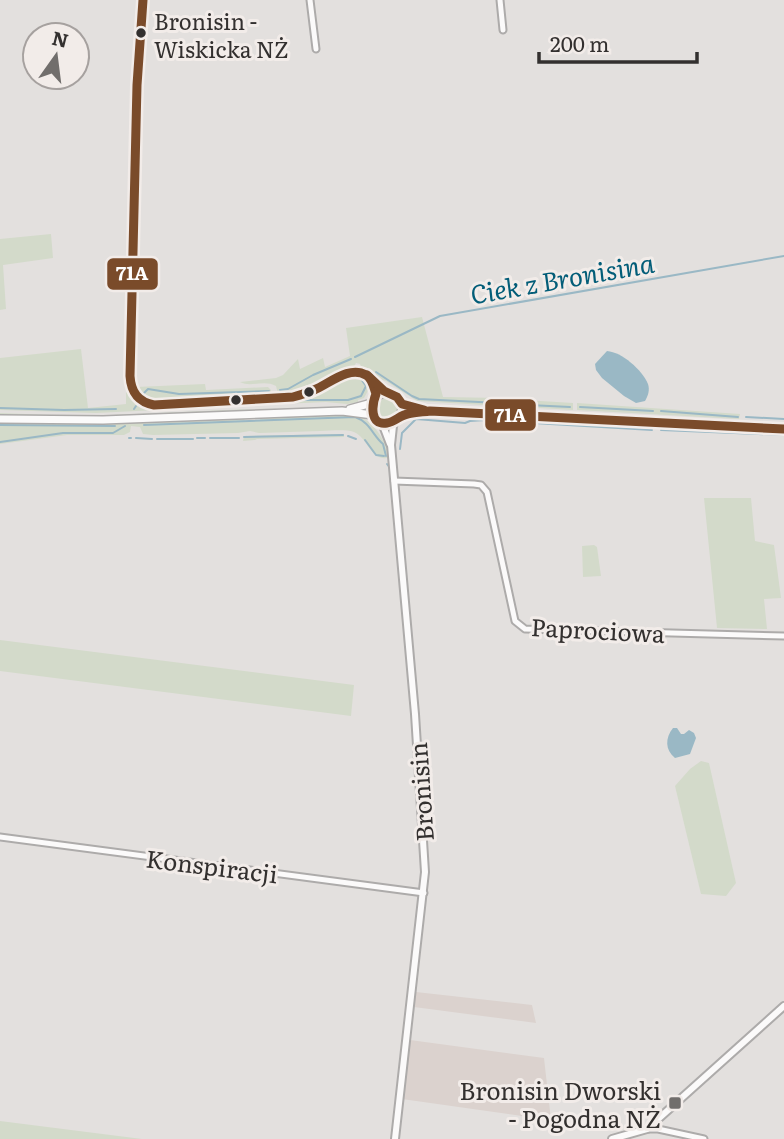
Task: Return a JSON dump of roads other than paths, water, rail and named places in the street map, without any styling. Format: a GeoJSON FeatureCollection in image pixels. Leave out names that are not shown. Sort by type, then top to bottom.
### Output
{"type":"FeatureCollection","features":[{"type":"Feature","properties":{"kind":"main road"},"geometry":{"type":"LineString","coordinates":[[342,411],[387,393],[395,395],[402,404],[430,411]]}},
{"type":"Feature","properties":{"kind":"main road"},"geometry":{"type":"LineString","coordinates":[[373,415],[374,400]]}},
{"type":"Feature","properties":{"kind":"main road"},"geometry":{"type":"LineString","coordinates":[[397,419],[402,404]]}},
{"type":"Feature","properties":{"kind":"main road"},"geometry":{"type":"LineString","coordinates":[[0,419],[103,421],[342,411],[373,415],[382,423],[389,423],[404,414],[430,411],[784,429]]}},
{"type":"Feature","properties":{"kind":"street"},"geometry":{"type":"LineString","coordinates":[[144,0],[136,107],[130,369],[133,393],[143,402],[154,405],[283,398],[315,390],[350,372],[360,372],[368,376],[387,393]]}},
{"type":"Feature","properties":{"kind":"street"},"geometry":{"type":"LineString","coordinates":[[310,0],[316,50]]}},
{"type":"Feature","properties":{"kind":"street"},"geometry":{"type":"LineString","coordinates":[[500,0],[503,30]]}},
{"type":"Feature","properties":{"kind":"street"},"geometry":{"type":"LineString","coordinates":[[368,376],[374,387],[374,400]]}},
{"type":"Feature","properties":{"kind":"street","name":"Bronisin"},"geometry":{"type":"LineString","coordinates":[[391,445],[397,419]]}},
{"type":"Feature","properties":{"kind":"street","name":"Bronisin"},"geometry":{"type":"LineString","coordinates":[[382,423],[391,445],[415,714],[425,872],[395,1139]]}},
{"type":"Feature","properties":{"kind":"street","name":"Paprociowa"},"geometry":{"type":"LineString","coordinates":[[394,481],[481,485],[487,492],[515,621],[525,629],[784,636]]}},
{"type":"Feature","properties":{"kind":"street","name":"Konspiracji"},"geometry":{"type":"LineString","coordinates":[[0,837],[424,893]]}},
{"type":"Feature","properties":{"kind":"street"},"geometry":{"type":"LineString","coordinates":[[647,1129],[784,1006]]}},
{"type":"Feature","properties":{"kind":"street"},"geometry":{"type":"LineString","coordinates":[[612,1139],[647,1129],[704,1139]]}},
{"type":"Feature","properties":{"kind":"water"},"geometry":{"type":"Polygon","coordinates":[[[607,351],[625,358],[641,373],[649,386],[645,401],[636,403],[602,378],[595,364],[607,351]]]}},
{"type":"Feature","properties":{"kind":"water"},"geometry":{"type":"Polygon","coordinates":[[[673,728],[677,728],[681,734],[689,730],[694,733],[696,738],[690,754],[675,758],[669,751],[667,740],[673,728]]]}},
{"type":"Feature","properties":{"kind":"waterway"},"geometry":{"type":"LineString","coordinates":[[146,12],[147,4]]}},
{"type":"Feature","properties":{"kind":"waterway"},"geometry":{"type":"LineString","coordinates":[[145,21],[145,30]]}},
{"type":"Feature","properties":{"kind":"waterway"},"geometry":{"type":"LineString","coordinates":[[142,59],[144,35]]}},
{"type":"Feature","properties":{"kind":"waterway"},"geometry":{"type":"LineString","coordinates":[[141,92],[142,70]]}},
{"type":"Feature","properties":{"kind":"waterway"},"geometry":{"type":"LineString","coordinates":[[140,97],[140,117]]}},
{"type":"Feature","properties":{"kind":"waterway"},"geometry":{"type":"LineString","coordinates":[[139,142],[140,125]]}},
{"type":"Feature","properties":{"kind":"waterway"},"geometry":{"type":"LineString","coordinates":[[139,151],[139,158]]}},
{"type":"Feature","properties":{"kind":"waterway"},"geometry":{"type":"LineString","coordinates":[[138,170],[138,184]]}},
{"type":"Feature","properties":{"kind":"waterway"},"geometry":{"type":"LineString","coordinates":[[137,211],[138,189]]}},
{"type":"Feature","properties":{"kind":"waterway"},"geometry":{"type":"LineString","coordinates":[[137,220],[137,227]]}},
{"type":"Feature","properties":{"kind":"waterway"},"geometry":{"type":"LineString","coordinates":[[136,239],[136,247]]}},
{"type":"Feature","properties":{"kind":"waterway","name":"Ciek z Bronisina"},"geometry":{"type":"LineString","coordinates":[[355,357],[440,316],[784,256]]}},
{"type":"Feature","properties":{"kind":"waterway"},"geometry":{"type":"LineString","coordinates":[[134,330],[134,337]]}},
{"type":"Feature","properties":{"kind":"waterway"},"geometry":{"type":"LineString","coordinates":[[133,362],[134,351]]}},
{"type":"Feature","properties":{"kind":"waterway","name":"Ciek z Bronisina"},"geometry":{"type":"LineString","coordinates":[[280,390],[288,389],[351,359]]}},
{"type":"Feature","properties":{"kind":"waterway"},"geometry":{"type":"LineString","coordinates":[[376,372],[419,399],[499,403]]}},
{"type":"Feature","properties":{"kind":"waterway"},"geometry":{"type":"LineString","coordinates":[[304,400],[348,400],[361,396],[366,386],[361,379]]}},
{"type":"Feature","properties":{"kind":"waterway","name":"Ciek z Bronisina"},"geometry":{"type":"LineString","coordinates":[[144,393],[148,389],[179,394],[269,391]]}},
{"type":"Feature","properties":{"kind":"waterway"},"geometry":{"type":"LineString","coordinates":[[508,404],[570,407]]}},
{"type":"Feature","properties":{"kind":"waterway"},"geometry":{"type":"LineString","coordinates":[[580,407],[653,411]]}},
{"type":"Feature","properties":{"kind":"waterway"},"geometry":{"type":"LineString","coordinates":[[0,408],[116,409]]}},
{"type":"Feature","properties":{"kind":"waterway"},"geometry":{"type":"LineString","coordinates":[[661,411],[738,417]]}},
{"type":"Feature","properties":{"kind":"waterway"},"geometry":{"type":"LineString","coordinates":[[144,425],[355,417],[364,422],[383,444],[386,456]]}},
{"type":"Feature","properties":{"kind":"waterway"},"geometry":{"type":"LineString","coordinates":[[746,417],[784,419]]}},
{"type":"Feature","properties":{"kind":"waterway"},"geometry":{"type":"LineString","coordinates":[[400,449],[402,433],[416,419],[465,423],[485,420],[652,430]]}},
{"type":"Feature","properties":{"kind":"waterway"},"geometry":{"type":"LineString","coordinates":[[0,425],[115,426]]}},
{"type":"Feature","properties":{"kind":"waterway","name":"Ciek z Bronisina"},"geometry":{"type":"LineString","coordinates":[[0,442],[63,433],[113,433],[125,426]]}},
{"type":"Feature","properties":{"kind":"waterway"},"geometry":{"type":"LineString","coordinates":[[661,430],[784,435]]}},
{"type":"Feature","properties":{"kind":"waterway"},"geometry":{"type":"LineString","coordinates":[[244,437],[343,435]]}},
{"type":"Feature","properties":{"kind":"waterway"},"geometry":{"type":"LineString","coordinates":[[348,436],[356,439]]}},
{"type":"Feature","properties":{"kind":"waterway"},"geometry":{"type":"LineString","coordinates":[[136,438],[152,439]]}},
{"type":"Feature","properties":{"kind":"waterway"},"geometry":{"type":"LineString","coordinates":[[197,438],[205,438]]}},
{"type":"Feature","properties":{"kind":"waterway"},"geometry":{"type":"LineString","coordinates":[[210,438],[239,438]]}},
{"type":"Feature","properties":{"kind":"waterway"},"geometry":{"type":"LineString","coordinates":[[157,439],[193,439]]}},
{"type":"Feature","properties":{"kind":"waterway"},"geometry":{"type":"LineString","coordinates":[[365,440],[376,455],[384,456]]}},
{"type":"Feature","properties":{"kind":"waterway"},"geometry":{"type":"LineString","coordinates":[[387,464],[392,487]]}},
{"type":"Feature","properties":{"kind":"place","name":"Bronisin - Wiskicka NŻ"},"geometry":{"type":"Point","coordinates":[141,33]}},
{"type":"Feature","properties":{"kind":"place","name":"Bronisin Dworski - Pogodna NŻ"},"geometry":{"type":"Point","coordinates":[675,1103]}}]}
